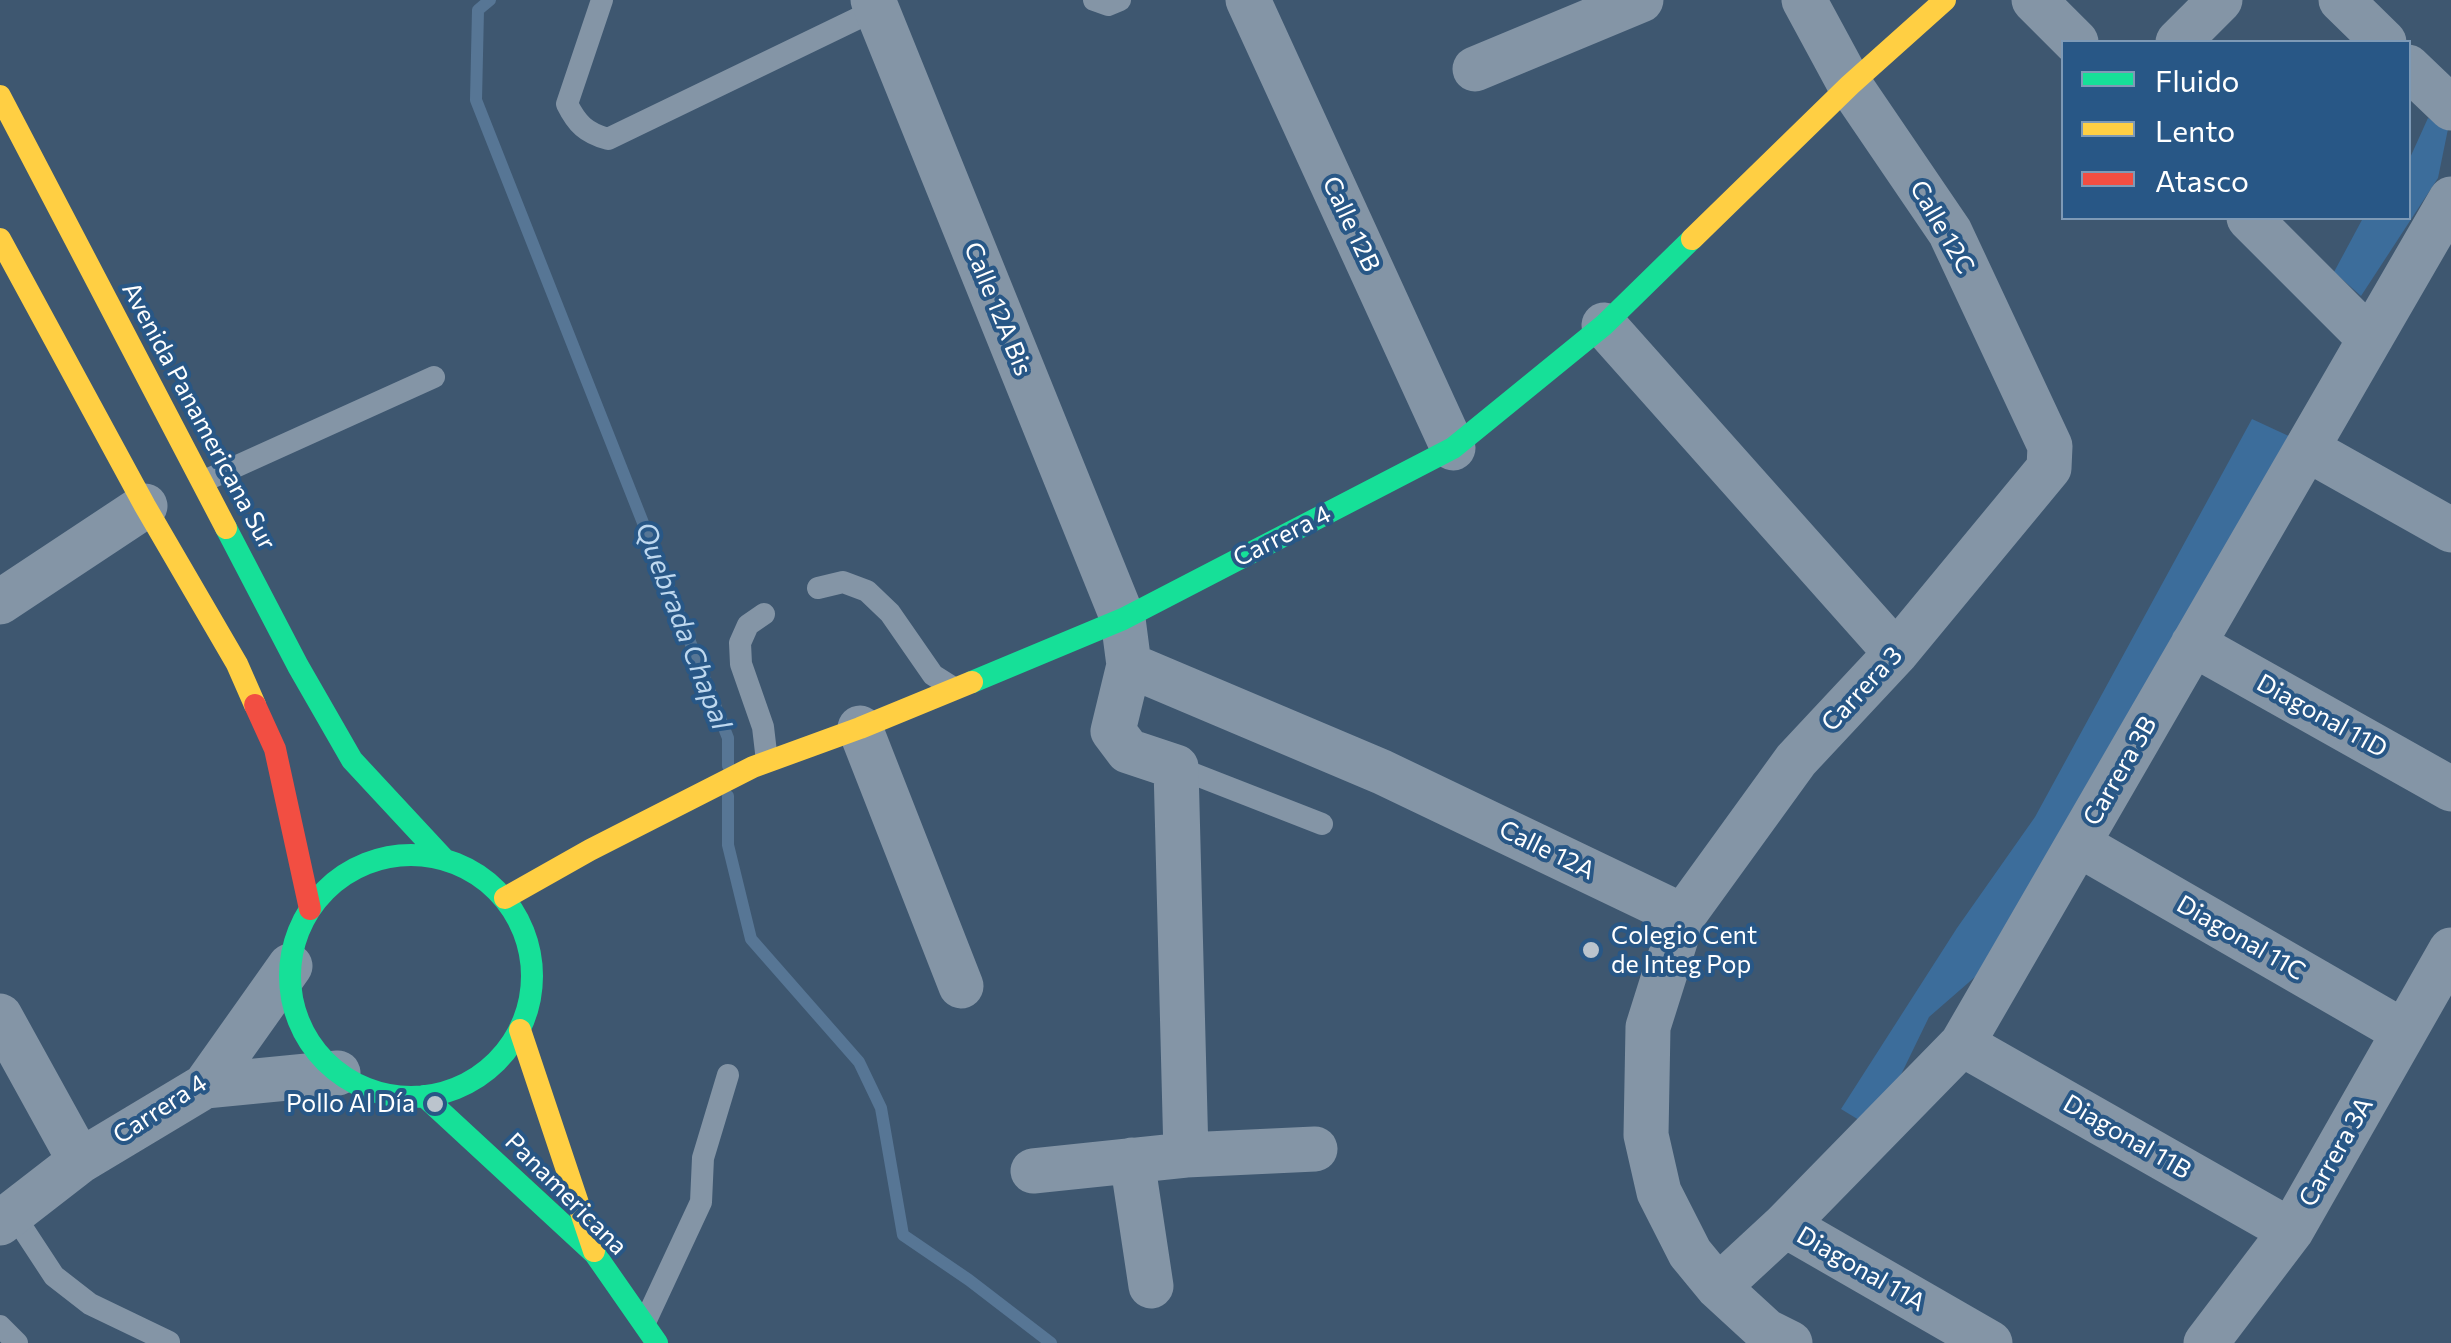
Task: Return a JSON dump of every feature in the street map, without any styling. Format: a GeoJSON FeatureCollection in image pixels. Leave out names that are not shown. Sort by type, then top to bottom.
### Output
{"type":"FeatureCollection","features":[{"type":"Feature","properties":{"kind":"main road","name":"Carrera 4"},"geometry":{"type":"LineString","coordinates":[[505,898],[760,765],[1123,619],[1454,448],[1604,325],[1850,85],[1945,0]]}},
{"type":"Feature","properties":{"kind":"main road","name":"Avenida Panamericana Sur"},"geometry":{"type":"LineString","coordinates":[[0,96],[298,666],[352,760],[444,859]]}},
{"type":"Feature","properties":{"kind":"main road"},"geometry":{"type":"LineString","coordinates":[[3,250],[238,664],[275,749],[310,909]]}},
{"type":"Feature","properties":{"kind":"main road"},"geometry":{"type":"LineString","coordinates":[[414,855],[444,859],[494,885],[528,940],[533,970],[530,1000],[520,1030],[480,1076],[454,1090],[424,1096],[393,1096],[364,1088],[338,1073],[316,1052],[300,1026],[290,966],[297,936],[310,909],[330,886],[356,869],[384,858],[414,855]]}},
{"type":"Feature","properties":{"kind":"main road"},"geometry":{"type":"LineString","coordinates":[[520,1030],[596,1254]]}},
{"type":"Feature","properties":{"kind":"main road","name":"Panamericana"},"geometry":{"type":"LineString","coordinates":[[424,1096],[596,1254],[651,1333]]}},
{"type":"Feature","properties":{"kind":"street","name":"Calle 12B"},"geometry":{"type":"LineString","coordinates":[[1248,0],[1454,448]]}},
{"type":"Feature","properties":{"kind":"street"},"geometry":{"type":"LineString","coordinates":[[1475,69],[1642,0]]}},
{"type":"Feature","properties":{"kind":"street","name":"Calle 12C"},"geometry":{"type":"LineString","coordinates":[[1804,0],[1850,85],[1950,232],[2038,416],[2050,446],[2049,468]]}},
{"type":"Feature","properties":{"kind":"street"},"geometry":{"type":"LineString","coordinates":[[2034,0],[2074,40]]}},
{"type":"Feature","properties":{"kind":"street"},"geometry":{"type":"LineString","coordinates":[[2180,40],[2220,0]]}},
{"type":"Feature","properties":{"kind":"street"},"geometry":{"type":"LineString","coordinates":[[2341,0],[2382,40]]}},
{"type":"Feature","properties":{"kind":"street","name":"Calle 12A Bis"},"geometry":{"type":"LineString","coordinates":[[875,4],[1123,619]]}},
{"type":"Feature","properties":{"kind":"street"},"geometry":{"type":"LineString","coordinates":[[2411,69],[2451,108]]}},
{"type":"Feature","properties":{"kind":"street","name":"Carrera 3B"},"geometry":{"type":"LineString","coordinates":[[1704,1270],[1786,1225],[1962,1044],[2370,339],[2434,266],[2451,199]]}},
{"type":"Feature","properties":{"kind":"street"},"geometry":{"type":"LineString","coordinates":[[2251,220],[2370,339]]}},
{"type":"Feature","properties":{"kind":"street"},"geometry":{"type":"LineString","coordinates":[[1604,325],[1896,654]]}},
{"type":"Feature","properties":{"kind":"street"},"geometry":{"type":"LineString","coordinates":[[2307,449],[2451,530]]}},
{"type":"Feature","properties":{"kind":"street","name":"Carrera 3"},"geometry":{"type":"LineString","coordinates":[[1683,916],[1796,760],[1896,654],[2049,468]]}},
{"type":"Feature","properties":{"kind":"street"},"geometry":{"type":"LineString","coordinates":[[0,602],[145,506]]}},
{"type":"Feature","properties":{"kind":"street"},"geometry":{"type":"LineString","coordinates":[[1123,619],[1129,665],[1113,731],[1128,752],[1176,767],[1186,1156]]}},
{"type":"Feature","properties":{"kind":"street","name":"Diagonal 11D"},"geometry":{"type":"LineString","coordinates":[[2194,644],[2451,789]]}},
{"type":"Feature","properties":{"kind":"street","name":"Calle 12A"},"geometry":{"type":"LineString","coordinates":[[1129,665],[1382,772],[1683,916]]}},
{"type":"Feature","properties":{"kind":"street"},"geometry":{"type":"LineString","coordinates":[[860,728],[961,986]]}},
{"type":"Feature","properties":{"kind":"street","name":"Diagonal 11C"},"geometry":{"type":"LineString","coordinates":[[2078,844],[2404,1032]]}},
{"type":"Feature","properties":{"kind":"street"},"geometry":{"type":"LineString","coordinates":[[1683,916],[1648,1027],[1646,1136],[1659,1192],[1704,1270],[1766,1331],[1790,1343]]}},
{"type":"Feature","properties":{"kind":"street","name":"Carrera 3A"},"geometry":{"type":"LineString","coordinates":[[2206,1343],[2291,1231],[2451,950]]}},
{"type":"Feature","properties":{"kind":"street","name":"Carrera 4"},"geometry":{"type":"LineString","coordinates":[[6,1218],[80,1161],[205,1086],[290,966]]}},
{"type":"Feature","properties":{"kind":"street"},"geometry":{"type":"LineString","coordinates":[[0,1016],[80,1161]]}},
{"type":"Feature","properties":{"kind":"street","name":"Diagonal 11B"},"geometry":{"type":"LineString","coordinates":[[1962,1044],[2291,1231]]}},
{"type":"Feature","properties":{"kind":"street"},"geometry":{"type":"LineString","coordinates":[[205,1086],[338,1073]]}},
{"type":"Feature","properties":{"kind":"street"},"geometry":{"type":"LineString","coordinates":[[1033,1171],[1132,1160],[1315,1149]]}},
{"type":"Feature","properties":{"kind":"street"},"geometry":{"type":"LineString","coordinates":[[1132,1160],[1151,1286]]}},
{"type":"Feature","properties":{"kind":"street","name":"Diagonal 11A"},"geometry":{"type":"LineString","coordinates":[[1786,1225],[1990,1343]]}},
{"type":"Feature","properties":{"kind":"lane"},"geometry":{"type":"LineString","coordinates":[[602,0],[566,104],[588,134],[608,139],[875,4]]}},
{"type":"Feature","properties":{"kind":"lane"},"geometry":{"type":"LineString","coordinates":[[1094,0],[1108,6],[1120,0]]}},
{"type":"Feature","properties":{"kind":"lane"},"geometry":{"type":"LineString","coordinates":[[204,481],[434,378]]}},
{"type":"Feature","properties":{"kind":"lane"},"geometry":{"type":"LineString","coordinates":[[818,588],[844,582],[867,592],[890,614],[934,675],[954,689]]}},
{"type":"Feature","properties":{"kind":"lane"},"geometry":{"type":"LineString","coordinates":[[760,765],[763,727],[741,664],[740,643],[748,625],[764,614]]}},
{"type":"Feature","properties":{"kind":"lane"},"geometry":{"type":"LineString","coordinates":[[1176,767],[1322,824]]}},
{"type":"Feature","properties":{"kind":"lane"},"geometry":{"type":"LineString","coordinates":[[651,1333],[701,1202],[703,1158],[728,1075]]}},
{"type":"Feature","properties":{"kind":"lane"},"geometry":{"type":"LineString","coordinates":[[6,1218],[54,1276],[90,1304],[169,1342]]}},
{"type":"Feature","properties":{"kind":"lane"},"geometry":{"type":"LineString","coordinates":[[0,1326],[17,1343]]}},
{"type":"Feature","properties":{"kind":"shaded area"},"geometry":{"type":"Polygon","coordinates":[[[2428,118],[2448,129],[2438,178],[2411,219],[2411,156],[2428,118]]]}},
{"type":"Feature","properties":{"kind":"shaded area"},"geometry":{"type":"Polygon","coordinates":[[[2362,220],[2411,220],[2361,296],[2334,272],[2362,220]]]}},
{"type":"Feature","properties":{"kind":"shaded area"},"geometry":{"type":"Polygon","coordinates":[[[2252,419],[2293,438],[1983,970],[1929,1017],[1894,1089],[1859,1120],[1841,1109],[1957,928],[2035,817],[2252,419]]]}},
{"type":"Feature","properties":{"kind":"waterway","name":"Quebrada Chapal"},"geometry":{"type":"LineString","coordinates":[[490,0],[478,10],[476,100],[728,738],[728,766]]}},
{"type":"Feature","properties":{"kind":"waterway","name":"Quebrada Chapal"},"geometry":{"type":"LineString","coordinates":[[728,796],[728,845],[751,939],[859,1062],[881,1108],[903,1235],[1051,1343]]}},
{"type":"Feature","properties":{"kind":"traffic: fast"},"geometry":{"type":"LineString","coordinates":[[972,682],[1123,619],[1453,448],[1604,325],[1692,239]]}},
{"type":"Feature","properties":{"kind":"traffic: fast"},"geometry":{"type":"LineString","coordinates":[[226,528],[352,760],[444,859]]}},
{"type":"Feature","properties":{"kind":"traffic: fast"},"geometry":{"type":"LineString","coordinates":[[411,855],[457,864],[496,891],[523,930],[532,976],[523,1022],[496,1061],[457,1088],[411,1097],[365,1088],[326,1061],[299,1022],[290,976],[299,930],[326,891],[365,864],[411,855]]}},
{"type":"Feature","properties":{"kind":"traffic: fast"},"geometry":{"type":"LineString","coordinates":[[424,1096],[595,1254],[657,1343]]}},
{"type":"Feature","properties":{"kind":"traffic: slow"},"geometry":{"type":"LineString","coordinates":[[1692,239],[1850,85],[1945,0]]}},
{"type":"Feature","properties":{"kind":"traffic: slow"},"geometry":{"type":"LineString","coordinates":[[0,96],[226,528]]}},
{"type":"Feature","properties":{"kind":"traffic: slow"},"geometry":{"type":"LineString","coordinates":[[0,239],[145,506],[237,664],[255,705]]}},
{"type":"Feature","properties":{"kind":"traffic: slow"},"geometry":{"type":"LineString","coordinates":[[505,898],[753,767],[972,682]]}},
{"type":"Feature","properties":{"kind":"traffic: slow"},"geometry":{"type":"LineString","coordinates":[[520,1030],[594,1251]]}},
{"type":"Feature","properties":{"kind":"traffic: jam"},"geometry":{"type":"LineString","coordinates":[[255,705],[275,749],[310,909]]}},
{"type":"Feature","properties":{"kind":"place","name":"Colegio Cent de Integ Pop"},"geometry":{"type":"Point","coordinates":[1591,950]}},
{"type":"Feature","properties":{"kind":"place","name":"Pollo Al Día"},"geometry":{"type":"Point","coordinates":[435,1104]}}]}
